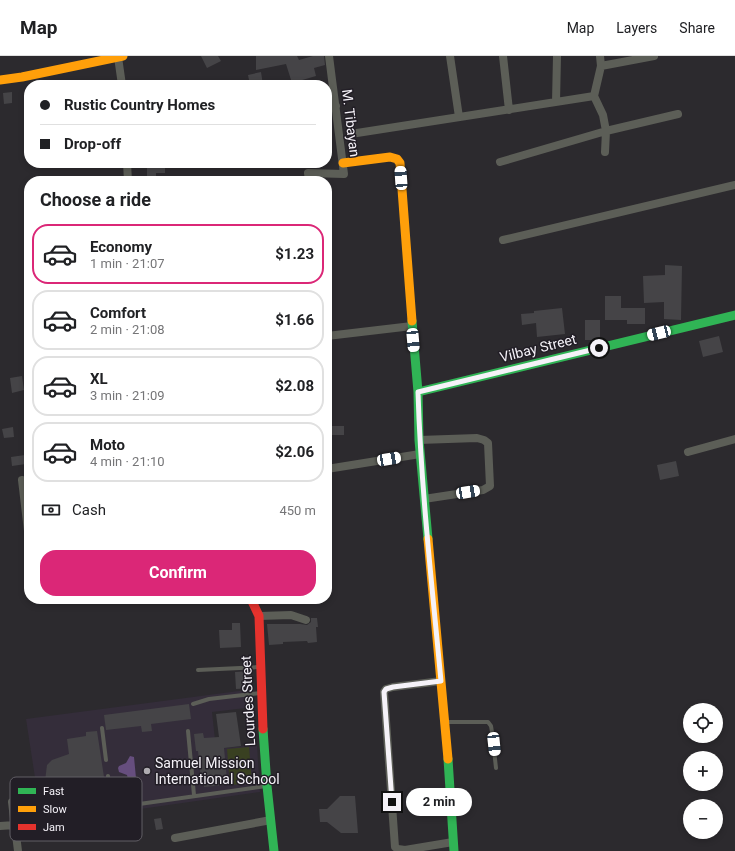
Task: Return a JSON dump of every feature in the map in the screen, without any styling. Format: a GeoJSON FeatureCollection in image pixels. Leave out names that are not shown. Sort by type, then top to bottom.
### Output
{"type":"FeatureCollection","features":[{"type":"Feature","properties":{"kind":"street","name":"M. Tibayan"},"geometry":{"type":"LineString","coordinates":[[308,176],[308,173],[344,174],[329,56]]}},
{"type":"Feature","properties":{"kind":"street"},"geometry":{"type":"LineString","coordinates":[[450,56],[459,117]]}},
{"type":"Feature","properties":{"kind":"street"},"geometry":{"type":"LineString","coordinates":[[503,56],[509,110]]}},
{"type":"Feature","properties":{"kind":"street"},"geometry":{"type":"LineString","coordinates":[[556,102],[557,56]]}},
{"type":"Feature","properties":{"kind":"street"},"geometry":{"type":"LineString","coordinates":[[600,56],[601,66],[594,96],[603,115],[606,131],[605,152]]}},
{"type":"Feature","properties":{"kind":"street"},"geometry":{"type":"LineString","coordinates":[[601,66],[654,56]]}},
{"type":"Feature","properties":{"kind":"street"},"geometry":{"type":"LineString","coordinates":[[0,80],[121,57],[122,80]]}},
{"type":"Feature","properties":{"kind":"street"},"geometry":{"type":"LineString","coordinates":[[357,133],[594,96]]}},
{"type":"Feature","properties":{"kind":"street"},"geometry":{"type":"LineString","coordinates":[[332,106],[336,106]]}},
{"type":"Feature","properties":{"kind":"street"},"geometry":{"type":"LineString","coordinates":[[500,162],[606,131],[678,114]]}},
{"type":"Feature","properties":{"kind":"street"},"geometry":{"type":"LineString","coordinates":[[343,163],[390,157],[397,159],[400,163],[418,392],[420,454],[445,722],[454,846],[405,850],[398,849],[395,847],[384,692],[386,689],[393,687],[441,681]]}},
{"type":"Feature","properties":{"kind":"street"},"geometry":{"type":"LineString","coordinates":[[503,240],[735,185]]}},
{"type":"Feature","properties":{"kind":"street","name":"Vilbay Street"},"geometry":{"type":"LineString","coordinates":[[418,392],[735,314]]}},
{"type":"Feature","properties":{"kind":"street"},"geometry":{"type":"LineString","coordinates":[[332,335],[412,326]]}},
{"type":"Feature","properties":{"kind":"street"},"geometry":{"type":"LineString","coordinates":[[419,440],[477,438],[488,443],[490,486],[483,490],[424,500]]}},
{"type":"Feature","properties":{"kind":"street"},"geometry":{"type":"LineString","coordinates":[[688,452],[735,439]]}},
{"type":"Feature","properties":{"kind":"street"},"geometry":{"type":"LineString","coordinates":[[332,468],[420,454]]}},
{"type":"Feature","properties":{"kind":"street"},"geometry":{"type":"LineString","coordinates":[[22,480],[24,486]]}},
{"type":"Feature","properties":{"kind":"street","name":"Lourdes Street"},"geometry":{"type":"LineString","coordinates":[[253,604],[259,616],[261,693],[267,786],[274,851]]}},
{"type":"Feature","properties":{"kind":"street"},"geometry":{"type":"LineString","coordinates":[[259,616],[291,615],[306,620]]}},
{"type":"Feature","properties":{"kind":"street"},"geometry":{"type":"LineString","coordinates":[[175,838],[271,820]]}},
{"type":"Feature","properties":{"kind":"street"},"geometry":{"type":"LineString","coordinates":[[17,841],[18,851]]}},
{"type":"Feature","properties":{"kind":"lane"},"geometry":{"type":"LineString","coordinates":[[198,670],[260,667]]}},
{"type":"Feature","properties":{"kind":"lane"},"geometry":{"type":"LineString","coordinates":[[193,704],[209,699],[261,693]]}},
{"type":"Feature","properties":{"kind":"lane"},"geometry":{"type":"LineString","coordinates":[[445,722],[488,722],[491,726],[496,768]]}},
{"type":"Feature","properties":{"kind":"lane"},"geometry":{"type":"LineString","coordinates":[[102,728],[106,760]]}},
{"type":"Feature","properties":{"kind":"lane"},"geometry":{"type":"LineString","coordinates":[[188,731],[194,795]]}},
{"type":"Feature","properties":{"kind":"lane"},"geometry":{"type":"LineString","coordinates":[[142,803],[267,786]]}},
{"type":"Feature","properties":{"kind":"shaded area","name":"Samuel Mission International School"},"geometry":{"type":"Polygon","coordinates":[[[254,689],[254,707],[212,712],[216,749],[257,745],[260,792],[142,809],[142,777],[35,777],[26,719],[254,689]]]}},
{"type":"Feature","properties":{"kind":"shaded area"},"geometry":{"type":"Polygon","coordinates":[[[130,756],[134,757],[136,777],[128,777],[127,775],[119,772],[119,766],[126,763],[130,756]]]}},
{"type":"Feature","properties":{"kind":"green space"},"geometry":{"type":"Polygon","coordinates":[[[249,747],[252,783],[230,785],[227,749],[249,747]]]}},
{"type":"Feature","properties":{"kind":"building"},"geometry":{"type":"Polygon","coordinates":[[[201,56],[218,56],[221,61],[207,68],[201,56]]]}},
{"type":"Feature","properties":{"kind":"building"},"geometry":{"type":"Polygon","coordinates":[[[256,56],[297,56],[299,60],[313,56],[324,56],[325,65],[314,68],[316,76],[302,80],[291,80],[286,64],[256,70],[256,56]]]}},
{"type":"Feature","properties":{"kind":"building"},"geometry":{"type":"Polygon","coordinates":[[[261,72],[262,80],[249,80],[248,75],[261,72]]]}},
{"type":"Feature","properties":{"kind":"building"},"geometry":{"type":"Polygon","coordinates":[[[12,92],[12,103],[4,104],[3,93],[12,92]]]}},
{"type":"Feature","properties":{"kind":"building"},"geometry":{"type":"Polygon","coordinates":[[[147,168],[165,168],[165,173],[156,173],[156,176],[147,176],[147,168]]]}},
{"type":"Feature","properties":{"kind":"building"},"geometry":{"type":"Polygon","coordinates":[[[665,265],[682,266],[681,320],[664,319],[664,302],[644,303],[643,276],[665,275],[665,265]]]}},
{"type":"Feature","properties":{"kind":"building"},"geometry":{"type":"Polygon","coordinates":[[[605,296],[621,296],[621,308],[645,308],[645,324],[627,324],[627,320],[605,320],[605,296]]]}},
{"type":"Feature","properties":{"kind":"building"},"geometry":{"type":"Polygon","coordinates":[[[562,308],[565,334],[537,337],[536,323],[522,325],[521,314],[562,308]]]}},
{"type":"Feature","properties":{"kind":"building"},"geometry":{"type":"Polygon","coordinates":[[[585,320],[600,320],[600,340],[585,340],[585,320]]]}},
{"type":"Feature","properties":{"kind":"building"},"geometry":{"type":"Polygon","coordinates":[[[719,336],[723,352],[703,357],[699,341],[719,336]]]}},
{"type":"Feature","properties":{"kind":"building"},"geometry":{"type":"Polygon","coordinates":[[[22,376],[24,390],[12,393],[10,378],[22,376]]]}},
{"type":"Feature","properties":{"kind":"building"},"geometry":{"type":"Polygon","coordinates":[[[332,426],[344,426],[344,435],[332,435],[332,426]]]}},
{"type":"Feature","properties":{"kind":"building"},"geometry":{"type":"Polygon","coordinates":[[[13,427],[14,437],[4,438],[2,429],[13,427]]]}},
{"type":"Feature","properties":{"kind":"building"},"geometry":{"type":"Polygon","coordinates":[[[24,455],[24,464],[12,466],[11,457],[24,455]]]}},
{"type":"Feature","properties":{"kind":"building"},"geometry":{"type":"Polygon","coordinates":[[[676,461],[679,476],[660,480],[657,465],[676,461]]]}},
{"type":"Feature","properties":{"kind":"building"},"geometry":{"type":"Polygon","coordinates":[[[311,618],[317,618],[317,642],[283,642],[283,644],[269,645],[267,624],[307,625],[311,622],[311,618]]]}},
{"type":"Feature","properties":{"kind":"building"},"geometry":{"type":"Polygon","coordinates":[[[232,623],[240,623],[241,647],[220,648],[219,630],[232,630],[232,623]]]}},
{"type":"Feature","properties":{"kind":"building"},"geometry":{"type":"Polygon","coordinates":[[[251,671],[252,688],[236,689],[235,672],[251,671]]]}},
{"type":"Feature","properties":{"kind":"building"},"geometry":{"type":"Polygon","coordinates":[[[189,704],[191,719],[151,724],[152,731],[142,732],[141,726],[106,730],[104,715],[189,704]]]}},
{"type":"Feature","properties":{"kind":"building"},"geometry":{"type":"Polygon","coordinates":[[[236,712],[241,746],[224,748],[227,780],[224,780],[225,785],[204,787],[203,778],[201,779],[198,751],[196,751],[194,734],[203,733],[204,738],[219,737],[216,714],[236,712]]]}},
{"type":"Feature","properties":{"kind":"building"},"geometry":{"type":"Polygon","coordinates":[[[97,731],[104,777],[46,777],[47,765],[52,760],[69,754],[67,739],[86,736],[86,732],[97,731]]]}},
{"type":"Feature","properties":{"kind":"building"},"geometry":{"type":"Polygon","coordinates":[[[340,796],[355,796],[358,833],[341,833],[327,822],[320,822],[319,809],[327,809],[340,796]]]}},
{"type":"Feature","properties":{"kind":"building"},"geometry":{"type":"Polygon","coordinates":[[[161,818],[163,829],[156,830],[154,819],[161,818]]]}},
{"type":"Feature","properties":{"kind":"traffic: fast"},"geometry":{"type":"LineString","coordinates":[[418,392],[735,315]]}},
{"type":"Feature","properties":{"kind":"traffic: fast"},"geometry":{"type":"LineString","coordinates":[[412,321],[418,392],[419,440],[428,539]]}},
{"type":"Feature","properties":{"kind":"traffic: fast"},"geometry":{"type":"LineString","coordinates":[[263,729],[274,851]]}},
{"type":"Feature","properties":{"kind":"traffic: fast"},"geometry":{"type":"LineString","coordinates":[[448,759],[454,851]]}},
{"type":"Feature","properties":{"kind":"traffic: slow"},"geometry":{"type":"LineString","coordinates":[[0,80],[22,77],[123,56]]}},
{"type":"Feature","properties":{"kind":"traffic: slow"},"geometry":{"type":"LineString","coordinates":[[343,163],[390,157],[397,159],[400,163],[412,321]]}},
{"type":"Feature","properties":{"kind":"traffic: slow"},"geometry":{"type":"LineString","coordinates":[[428,539],[448,759]]}},
{"type":"Feature","properties":{"kind":"traffic: jam"},"geometry":{"type":"LineString","coordinates":[[253,604],[259,616],[263,729]]}},
{"type":"Feature","properties":{"kind":"place","name":"Samuel Mission International School"},"geometry":{"type":"Point","coordinates":[147,771]}},
{"type":"Feature","properties":{"kind":"route"},"geometry":{"type":"LineString","coordinates":[[392,802],[384,692],[386,689],[393,687],[441,681],[419,440],[418,392],[599,348]]}}]}
